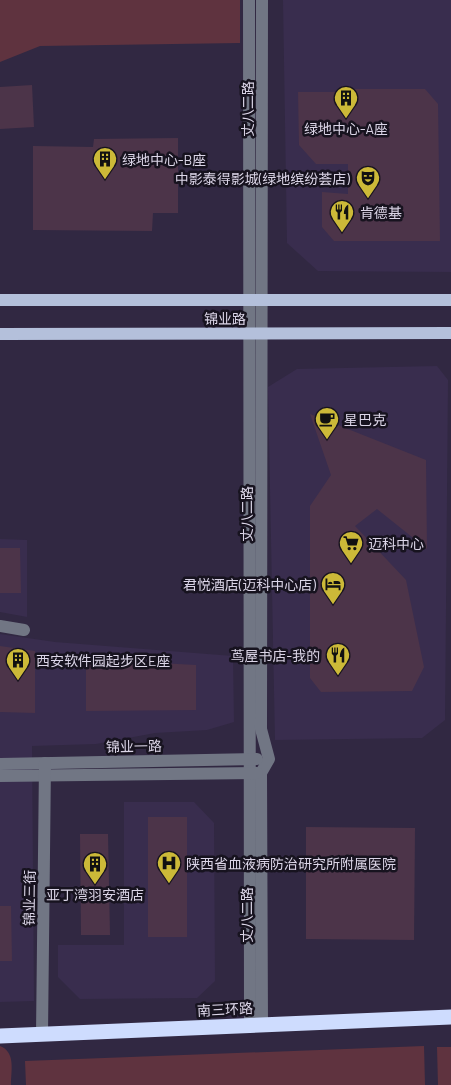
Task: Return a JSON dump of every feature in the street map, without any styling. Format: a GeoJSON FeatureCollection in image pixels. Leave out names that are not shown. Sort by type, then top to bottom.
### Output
{"type":"FeatureCollection","features":[{"type":"Feature","properties":{"kind":"highway","name":"南三环路"},"geometry":{"type":"LineString","coordinates":[[0,1036],[451,1017]]}},
{"type":"Feature","properties":{"kind":"main road","name":"锦业路"},"geometry":{"type":"LineString","coordinates":[[0,300],[451,300]]}},
{"type":"Feature","properties":{"kind":"main road","name":"锦业路"},"geometry":{"type":"LineString","coordinates":[[0,334],[451,333]]}},
{"type":"Feature","properties":{"kind":"street","name":"丈八二路"},"geometry":{"type":"LineString","coordinates":[[249,0],[256,300]]}},
{"type":"Feature","properties":{"kind":"street","name":"丈八二路"},"geometry":{"type":"LineString","coordinates":[[256,1024],[255,773],[250,759],[255,333],[262,0]]}},
{"type":"Feature","properties":{"kind":"street","name":"丈八二路"},"geometry":{"type":"LineString","coordinates":[[255,333],[261,729],[269,759],[255,773]]}},
{"type":"Feature","properties":{"kind":"street"},"geometry":{"type":"LineString","coordinates":[[0,626],[24,630]]}},
{"type":"Feature","properties":{"kind":"street","name":"锦业一路"},"geometry":{"type":"LineString","coordinates":[[0,776],[45,769],[269,759]]}},
{"type":"Feature","properties":{"kind":"street","name":"锦业一路"},"geometry":{"type":"LineString","coordinates":[[0,764],[45,769],[255,773]]}},
{"type":"Feature","properties":{"kind":"street","name":"锦业三街"},"geometry":{"type":"LineString","coordinates":[[42,1034],[45,769]]}},
{"type":"Feature","properties":{"kind":"shaded area"},"geometry":{"type":"Polygon","coordinates":[[[0,0],[240,0],[240,43],[40,46],[0,62],[0,0]]]}},
{"type":"Feature","properties":{"kind":"shaded area"},"geometry":{"type":"Polygon","coordinates":[[[283,0],[451,0],[451,272],[318,271],[287,243],[283,0]]]}},
{"type":"Feature","properties":{"kind":"shaded area"},"geometry":{"type":"Polygon","coordinates":[[[437,366],[448,380],[445,720],[422,738],[275,740],[268,387],[297,369],[437,366]]]}},
{"type":"Feature","properties":{"kind":"shaded area"},"geometry":{"type":"Polygon","coordinates":[[[0,539],[27,540],[27,617],[0,612],[0,539]]]}},
{"type":"Feature","properties":{"kind":"shaded area"},"geometry":{"type":"Polygon","coordinates":[[[0,634],[55,642],[233,656],[234,722],[207,730],[155,733],[96,744],[32,746],[34,1001],[0,1002],[0,634]]]}},
{"type":"Feature","properties":{"kind":"shaded area","name":"陕西省血液病防治研究所附属医院"},"geometry":{"type":"Polygon","coordinates":[[[124,802],[194,802],[214,823],[215,981],[197,998],[80,999],[58,977],[58,945],[124,945],[124,802]]]}},
{"type":"Feature","properties":{"kind":"shaded area"},"geometry":{"type":"Polygon","coordinates":[[[0,1046],[11,1057],[11,1085],[0,1085],[0,1046]]]}},
{"type":"Feature","properties":{"kind":"shaded area"},"geometry":{"type":"Polygon","coordinates":[[[424,1046],[425,1085],[26,1085],[25,1061],[424,1046]]]}},
{"type":"Feature","properties":{"kind":"shaded area"},"geometry":{"type":"Polygon","coordinates":[[[437,1047],[451,1047],[451,1085],[438,1085],[437,1047]]]}},
{"type":"Feature","properties":{"kind":"building"},"geometry":{"type":"Polygon","coordinates":[[[32,85],[34,127],[0,129],[0,87],[32,85]]]}},
{"type":"Feature","properties":{"kind":"building"},"geometry":{"type":"Polygon","coordinates":[[[347,89],[425,89],[438,104],[440,241],[334,241],[322,227],[322,192],[348,194],[348,164],[316,164],[299,145],[298,92],[347,92],[347,89]]]}},
{"type":"Feature","properties":{"kind":"building","name":"绿地中心-B座"},"geometry":{"type":"Polygon","coordinates":[[[178,138],[178,213],[153,213],[152,231],[33,230],[33,146],[93,147],[94,139],[178,138]]]}},
{"type":"Feature","properties":{"kind":"building","name":"迈科中心"},"geometry":{"type":"Polygon","coordinates":[[[310,414],[426,460],[427,549],[377,509],[355,526],[406,580],[424,667],[412,691],[321,692],[310,678],[310,506],[331,475],[310,414]]]}},
{"type":"Feature","properties":{"kind":"building"},"geometry":{"type":"Polygon","coordinates":[[[0,548],[20,548],[21,593],[0,593],[0,548]]]}},
{"type":"Feature","properties":{"kind":"building","name":"西安软件园起步区E座"},"geometry":{"type":"Polygon","coordinates":[[[0,646],[35,651],[35,713],[0,712],[0,646]]]}},
{"type":"Feature","properties":{"kind":"building"},"geometry":{"type":"Polygon","coordinates":[[[86,659],[196,665],[196,710],[86,711],[86,659]]]}},
{"type":"Feature","properties":{"kind":"building"},"geometry":{"type":"Polygon","coordinates":[[[148,817],[187,817],[187,937],[148,937],[148,817]]]}},
{"type":"Feature","properties":{"kind":"building"},"geometry":{"type":"Polygon","coordinates":[[[306,827],[415,828],[414,940],[306,939],[306,827]]]}},
{"type":"Feature","properties":{"kind":"building","name":"亚丁湾羽安酒店"},"geometry":{"type":"Polygon","coordinates":[[[80,834],[108,834],[110,935],[81,935],[80,834]]]}},
{"type":"Feature","properties":{"kind":"building"},"geometry":{"type":"Polygon","coordinates":[[[0,906],[11,906],[12,961],[0,961],[0,906]]]}},
{"type":"Feature","properties":{"kind":"place","name":"绿地中心-A座"},"geometry":{"type":"Point","coordinates":[346,119]}},
{"type":"Feature","properties":{"kind":"place","name":"绿地中心-B座"},"geometry":{"type":"Point","coordinates":[105,180]}},
{"type":"Feature","properties":{"kind":"place","name":"中影泰得影城(绿地缤纷荟店)"},"geometry":{"type":"Point","coordinates":[368,199]}},
{"type":"Feature","properties":{"kind":"place","name":"肯德基"},"geometry":{"type":"Point","coordinates":[342,233]}},
{"type":"Feature","properties":{"kind":"place","name":"星巴克"},"geometry":{"type":"Point","coordinates":[327,440]}},
{"type":"Feature","properties":{"kind":"place","name":"迈科中心"},"geometry":{"type":"Point","coordinates":[351,564]}},
{"type":"Feature","properties":{"kind":"place","name":"君悦酒店(迈科中心店)"},"geometry":{"type":"Point","coordinates":[333,605]}},
{"type":"Feature","properties":{"kind":"place","name":"茑屋书店-我的"},"geometry":{"type":"Point","coordinates":[338,676]}},
{"type":"Feature","properties":{"kind":"place","name":"西安软件园起步区E座"},"geometry":{"type":"Point","coordinates":[18,681]}},
{"type":"Feature","properties":{"kind":"place","name":"陕西省血液病防治研究所附属医院"},"geometry":{"type":"Point","coordinates":[169,884]}},
{"type":"Feature","properties":{"kind":"place","name":"亚丁湾羽安酒店"},"geometry":{"type":"Point","coordinates":[95,885]}}]}
